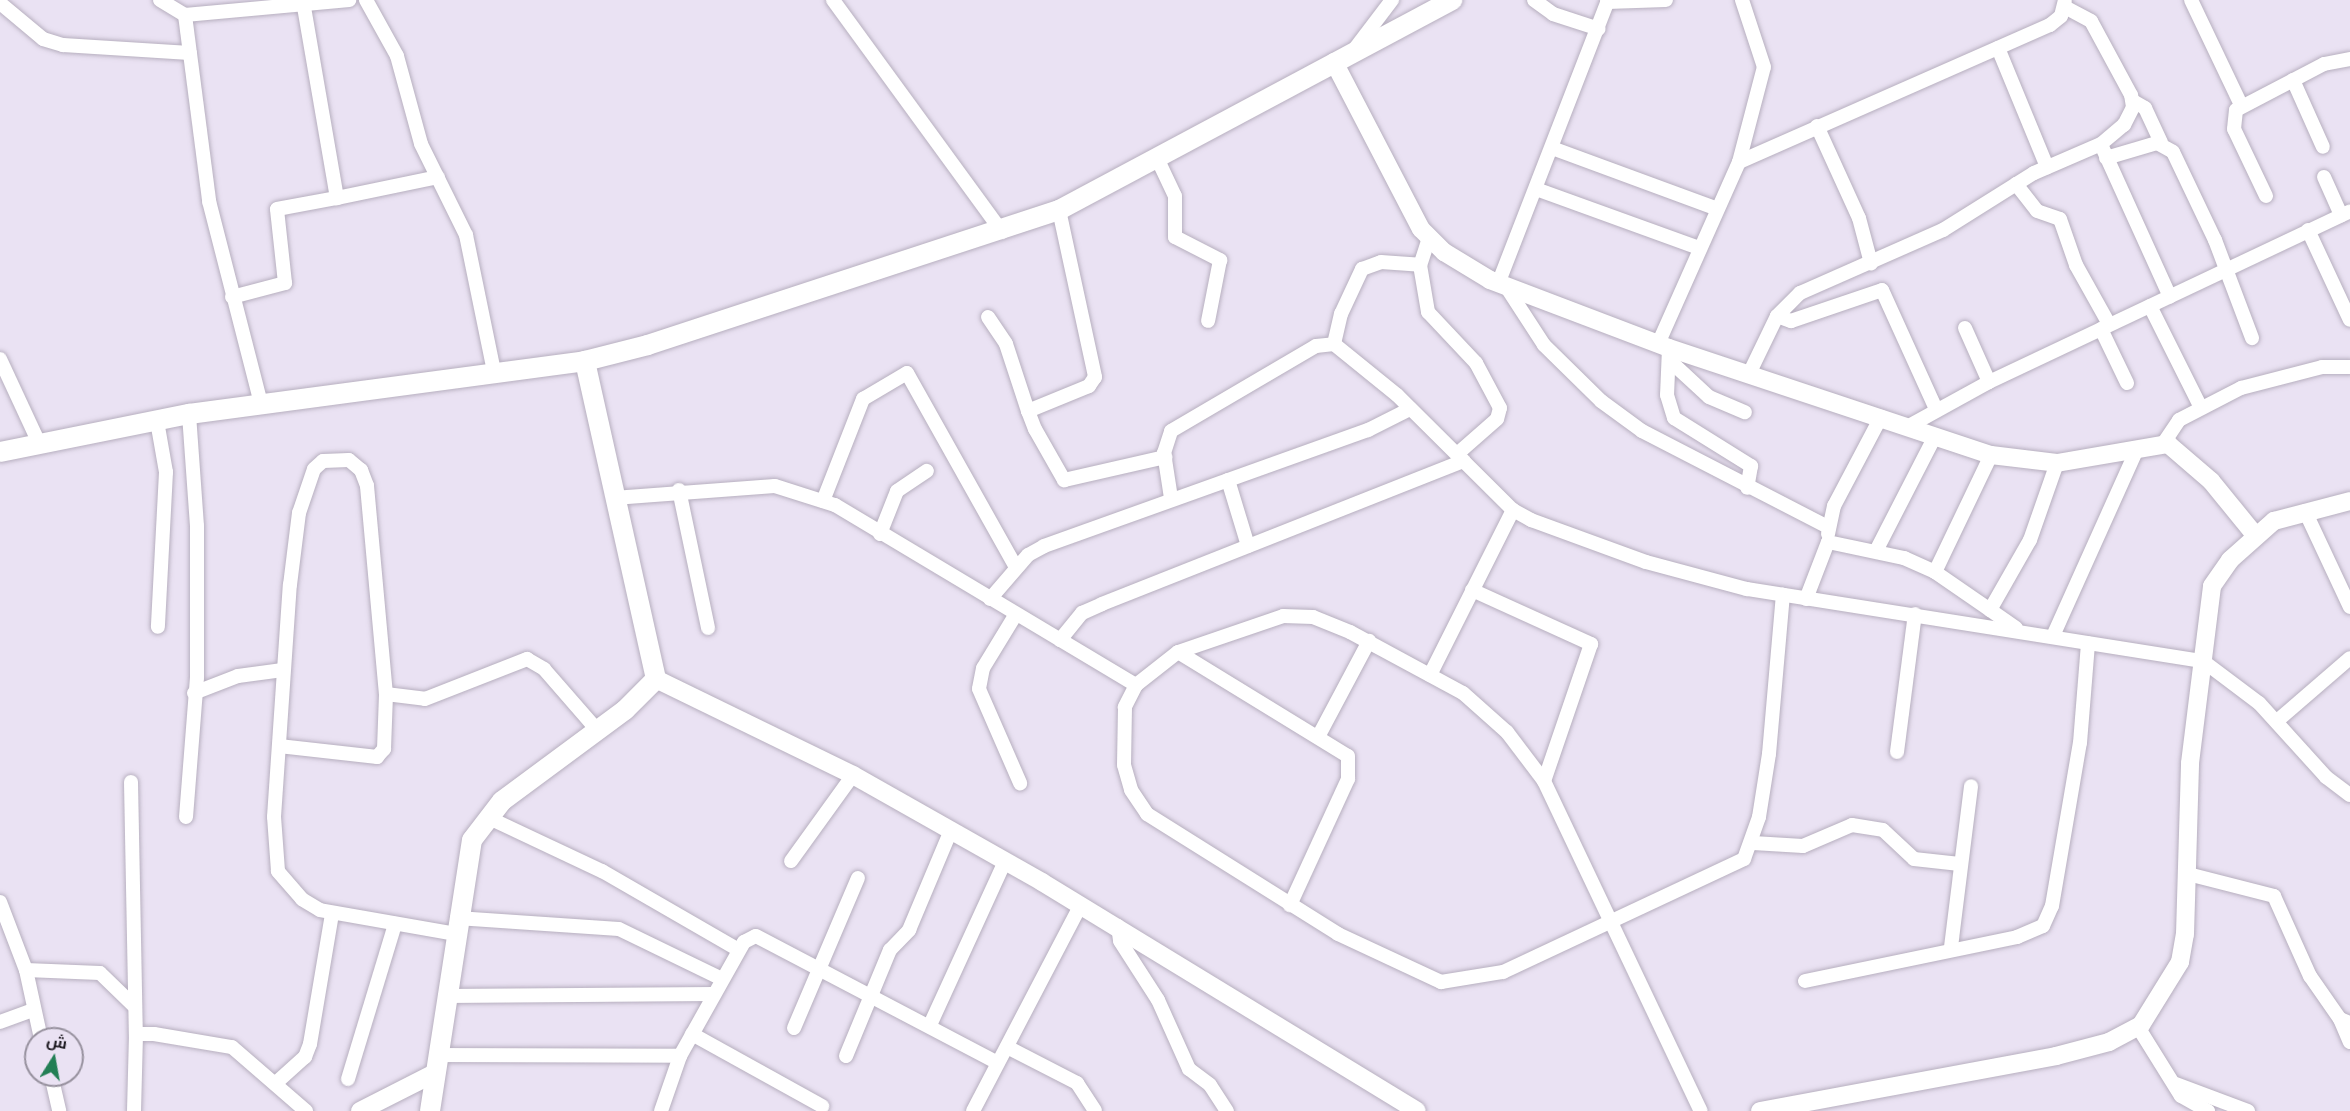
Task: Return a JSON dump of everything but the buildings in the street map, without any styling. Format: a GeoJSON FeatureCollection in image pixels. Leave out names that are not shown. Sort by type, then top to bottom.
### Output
{"type":"FeatureCollection","features":[{"type":"Feature","properties":{"kind":"main road"},"geometry":{"type":"LineString","coordinates":[[0,452],[189,414],[585,361],[1002,232],[1059,210],[1452,0]]}},
{"type":"Feature","properties":{"kind":"main road"},"geometry":{"type":"LineString","coordinates":[[430,1111],[465,862],[487,817],[598,731],[656,679],[585,361]]}},
{"type":"Feature","properties":{"kind":"street"},"geometry":{"type":"LineString","coordinates":[[160,0],[184,15],[304,7],[349,0]]}},
{"type":"Feature","properties":{"kind":"street"},"geometry":{"type":"LineString","coordinates":[[366,0],[397,56],[421,144],[466,236],[494,372]]}},
{"type":"Feature","properties":{"kind":"street"},"geometry":{"type":"LineString","coordinates":[[833,0],[1002,232]]}},
{"type":"Feature","properties":{"kind":"street"},"geometry":{"type":"LineString","coordinates":[[1353,51],[1392,0]]}},
{"type":"Feature","properties":{"kind":"street"},"geometry":{"type":"LineString","coordinates":[[1534,0],[1553,14],[1599,29]]}},
{"type":"Feature","properties":{"kind":"street"},"geometry":{"type":"LineString","coordinates":[[1502,286],[1536,189],[1608,1],[1666,0]]}},
{"type":"Feature","properties":{"kind":"street"},"geometry":{"type":"LineString","coordinates":[[1741,0],[1764,67],[1739,162],[1715,208],[1699,248],[1665,351],[1667,395],[1674,418],[1751,466],[1747,488]]}},
{"type":"Feature","properties":{"kind":"street"},"geometry":{"type":"LineString","coordinates":[[2191,0],[2241,105]]}},
{"type":"Feature","properties":{"kind":"street"},"geometry":{"type":"LineString","coordinates":[[0,3],[43,39],[63,45],[190,53]]}},
{"type":"Feature","properties":{"kind":"street"},"geometry":{"type":"LineString","coordinates":[[1739,162],[2050,25],[2065,3],[2091,21],[2133,101],[2145,108],[2161,143],[2173,152],[2227,269],[2252,338]]}},
{"type":"Feature","properties":{"kind":"street"},"geometry":{"type":"LineString","coordinates":[[304,7],[338,198]]}},
{"type":"Feature","properties":{"kind":"street"},"geometry":{"type":"LineString","coordinates":[[184,15],[209,201],[261,403]]}},
{"type":"Feature","properties":{"kind":"street"},"geometry":{"type":"LineString","coordinates":[[1998,48],[2047,167]]}},
{"type":"Feature","properties":{"kind":"street"},"geometry":{"type":"LineString","coordinates":[[2265,196],[2234,129],[2233,116],[2241,105],[2293,80],[2350,59]]}},
{"type":"Feature","properties":{"kind":"street"},"geometry":{"type":"LineString","coordinates":[[1334,62],[1406,204],[1429,238],[1502,286],[1665,351],[1749,374],[1991,455],[2056,463],[2136,451],[2163,444],[2178,449],[2211,481],[2255,535]]}},
{"type":"Feature","properties":{"kind":"street"},"geometry":{"type":"LineString","coordinates":[[2293,80],[2323,147]]}},
{"type":"Feature","properties":{"kind":"street"},"geometry":{"type":"LineString","coordinates":[[2103,151],[2124,125],[2133,101]]}},
{"type":"Feature","properties":{"kind":"street"},"geometry":{"type":"LineString","coordinates":[[1817,126],[1859,218],[1871,263]]}},
{"type":"Feature","properties":{"kind":"street"},"geometry":{"type":"LineString","coordinates":[[1749,374],[1778,316],[1800,293],[1943,230],[2047,167],[2103,151],[2161,143]]}},
{"type":"Feature","properties":{"kind":"street"},"geometry":{"type":"LineString","coordinates":[[1552,148],[1715,208]]}},
{"type":"Feature","properties":{"kind":"street"},"geometry":{"type":"LineString","coordinates":[[2103,151],[2170,297]]}},
{"type":"Feature","properties":{"kind":"street"},"geometry":{"type":"LineString","coordinates":[[1157,158],[1175,196],[1175,237],[1220,260],[1208,321]]}},
{"type":"Feature","properties":{"kind":"street"},"geometry":{"type":"LineString","coordinates":[[232,297],[285,283],[277,209],[438,177]]}},
{"type":"Feature","properties":{"kind":"street"},"geometry":{"type":"LineString","coordinates":[[1909,426],[1936,409],[1989,382],[2346,213],[2324,177]]}},
{"type":"Feature","properties":{"kind":"street"},"geometry":{"type":"LineString","coordinates":[[2016,184],[2033,207],[2060,219],[2076,266],[2105,327],[2127,383]]}},
{"type":"Feature","properties":{"kind":"street"},"geometry":{"type":"LineString","coordinates":[[1536,189],[1699,248]]}},
{"type":"Feature","properties":{"kind":"street"},"geometry":{"type":"LineString","coordinates":[[1028,411],[1089,386],[1095,377],[1059,210]]}},
{"type":"Feature","properties":{"kind":"street"},"geometry":{"type":"LineString","coordinates":[[2308,230],[2350,320]]}},
{"type":"Feature","properties":{"kind":"street"},"geometry":{"type":"LineString","coordinates":[[1060,640],[1082,613],[1461,458],[1497,419],[1500,408],[1476,363],[1428,312],[1420,265],[1429,238]]}},
{"type":"Feature","properties":{"kind":"street"},"geometry":{"type":"LineString","coordinates":[[1334,344],[1341,314],[1362,269],[1381,262],[1420,265]]}},
{"type":"Feature","properties":{"kind":"street"},"geometry":{"type":"LineString","coordinates":[[1502,286],[1539,339],[1601,401],[1642,431],[1747,488],[1828,527]]}},
{"type":"Feature","properties":{"kind":"street"},"geometry":{"type":"LineString","coordinates":[[1778,316],[1791,321],[1882,290],[1936,409]]}},
{"type":"Feature","properties":{"kind":"street"},"geometry":{"type":"LineString","coordinates":[[2150,306],[2200,406]]}},
{"type":"Feature","properties":{"kind":"street"},"geometry":{"type":"LineString","coordinates":[[988,317],[1005,344],[1028,411],[1064,480],[1165,457]]}},
{"type":"Feature","properties":{"kind":"street"},"geometry":{"type":"LineString","coordinates":[[1965,328],[1989,382]]}},
{"type":"Feature","properties":{"kind":"street"},"geometry":{"type":"LineString","coordinates":[[1170,498],[1165,457],[1169,434],[1186,420],[1316,346],[1334,344],[1410,409],[1513,510],[1647,562],[1783,596],[1915,614],[2203,661],[2277,721],[2326,777],[2350,795]]}},
{"type":"Feature","properties":{"kind":"street"},"geometry":{"type":"LineString","coordinates":[[1665,351],[1709,397],[1745,412]]}},
{"type":"Feature","properties":{"kind":"street"},"geometry":{"type":"LineString","coordinates":[[0,359],[39,443]]}},
{"type":"Feature","properties":{"kind":"street"},"geometry":{"type":"LineString","coordinates":[[2163,444],[2171,428],[2200,406],[2280,376],[2350,367]]}},
{"type":"Feature","properties":{"kind":"street"},"geometry":{"type":"LineString","coordinates":[[823,501],[863,399],[907,373],[1016,567]]}},
{"type":"Feature","properties":{"kind":"street"},"geometry":{"type":"LineString","coordinates":[[990,599],[1016,567],[1044,546],[1170,498],[1228,480],[1368,430],[1410,409]]}},
{"type":"Feature","properties":{"kind":"street"},"geometry":{"type":"LineString","coordinates":[[186,817],[194,693],[197,526],[189,414]]}},
{"type":"Feature","properties":{"kind":"street"},"geometry":{"type":"LineString","coordinates":[[1806,599],[1828,542],[1828,527],[1881,417]]}},
{"type":"Feature","properties":{"kind":"street"},"geometry":{"type":"LineString","coordinates":[[157,421],[166,472],[158,627]]}},
{"type":"Feature","properties":{"kind":"street"},"geometry":{"type":"LineString","coordinates":[[1876,551],[1935,436]]}},
{"type":"Feature","properties":{"kind":"street"},"geometry":{"type":"LineString","coordinates":[[2053,636],[2136,451]]}},
{"type":"Feature","properties":{"kind":"street"},"geometry":{"type":"LineString","coordinates":[[1935,572],[1991,455]]}},
{"type":"Feature","properties":{"kind":"street"},"geometry":{"type":"LineString","coordinates":[[279,746],[377,757],[384,749],[386,694],[367,486],[362,470],[349,460],[323,461],[310,480],[298,524],[283,670],[273,836],[278,871],[302,899],[332,914],[395,924],[619,929],[722,979]]}},
{"type":"Feature","properties":{"kind":"street"},"geometry":{"type":"LineString","coordinates":[[1990,610],[2030,540],[2056,463]]}},
{"type":"Feature","properties":{"kind":"street"},"geometry":{"type":"LineString","coordinates":[[880,534],[897,492],[927,471]]}},
{"type":"Feature","properties":{"kind":"street"},"geometry":{"type":"LineString","coordinates":[[1228,480],[1248,546]]}},
{"type":"Feature","properties":{"kind":"street"},"geometry":{"type":"LineString","coordinates":[[614,498],[679,490],[775,486],[823,501],[1136,685]]}},
{"type":"Feature","properties":{"kind":"street"},"geometry":{"type":"LineString","coordinates":[[679,490],[708,628]]}},
{"type":"Feature","properties":{"kind":"street"},"geometry":{"type":"LineString","coordinates":[[1760,1111],[2055,1056],[2109,1042],[2138,1027],[2155,1009],[2180,962],[2188,874],[2190,763],[2212,586],[2255,535],[2305,511],[2350,501]]}},
{"type":"Feature","properties":{"kind":"street"},"geometry":{"type":"LineString","coordinates":[[1430,675],[1513,510]]}},
{"type":"Feature","properties":{"kind":"street"},"geometry":{"type":"LineString","coordinates":[[2305,511],[2350,607]]}},
{"type":"Feature","properties":{"kind":"street"},"geometry":{"type":"LineString","coordinates":[[1828,542],[1876,551],[1935,572],[2020,631]]}},
{"type":"Feature","properties":{"kind":"street"},"geometry":{"type":"LineString","coordinates":[[1472,590],[1591,645],[1544,781]]}},
{"type":"Feature","properties":{"kind":"street"},"geometry":{"type":"LineString","coordinates":[[1701,1111],[1609,925],[1544,781],[1489,712],[1430,675],[1368,641],[1313,617],[1283,616],[1178,652],[1136,685],[1125,707],[1124,765],[1131,790],[1147,814],[1290,905],[1393,963],[1441,982],[1503,972],[1609,925],[1735,865],[1753,843],[1769,754],[1783,596]]}},
{"type":"Feature","properties":{"kind":"street"},"geometry":{"type":"LineString","coordinates":[[1016,614],[983,668],[979,689],[1020,783]]}},
{"type":"Feature","properties":{"kind":"street"},"geometry":{"type":"LineString","coordinates":[[1897,752],[1915,614]]}},
{"type":"Feature","properties":{"kind":"street"},"geometry":{"type":"LineString","coordinates":[[1318,737],[1368,641]]}},
{"type":"Feature","properties":{"kind":"street"},"geometry":{"type":"LineString","coordinates":[[1805,981],[1951,947],[2034,933],[2048,918],[2080,743],[2088,643]]}},
{"type":"Feature","properties":{"kind":"street"},"geometry":{"type":"LineString","coordinates":[[1178,652],[1348,756],[1351,770],[1290,905]]}},
{"type":"Feature","properties":{"kind":"street"},"geometry":{"type":"LineString","coordinates":[[2277,721],[2350,658]]}},
{"type":"Feature","properties":{"kind":"street"},"geometry":{"type":"LineString","coordinates":[[386,694],[425,699],[527,659],[544,669],[598,731]]}},
{"type":"Feature","properties":{"kind":"street"},"geometry":{"type":"LineString","coordinates":[[194,693],[238,676],[283,670]]}},
{"type":"Feature","properties":{"kind":"street"},"geometry":{"type":"LineString","coordinates":[[656,679],[853,775],[951,830],[1118,926],[1417,1111]]}},
{"type":"Feature","properties":{"kind":"street"},"geometry":{"type":"LineString","coordinates":[[791,861],[853,775]]}},
{"type":"Feature","properties":{"kind":"street"},"geometry":{"type":"LineString","coordinates":[[131,783],[133,1005],[136,1034],[134,1111]]}},
{"type":"Feature","properties":{"kind":"street"},"geometry":{"type":"LineString","coordinates":[[1951,947],[1971,786]]}},
{"type":"Feature","properties":{"kind":"street"},"geometry":{"type":"LineString","coordinates":[[487,817],[602,871],[739,950]]}},
{"type":"Feature","properties":{"kind":"street"},"geometry":{"type":"LineString","coordinates":[[1753,843],[1803,846],[1852,825],[1883,830],[1914,859],[1960,864]]}},
{"type":"Feature","properties":{"kind":"street"},"geometry":{"type":"LineString","coordinates":[[846,1056],[890,950],[909,930],[951,830]]}},
{"type":"Feature","properties":{"kind":"street"},"geometry":{"type":"LineString","coordinates":[[930,1025],[1005,861]]}},
{"type":"Feature","properties":{"kind":"street"},"geometry":{"type":"LineString","coordinates":[[2188,874],[2274,896],[2310,976],[2345,1021],[2350,1042]]}},
{"type":"Feature","properties":{"kind":"street"},"geometry":{"type":"LineString","coordinates":[[795,1028],[817,966],[858,878]]}},
{"type":"Feature","properties":{"kind":"street"},"geometry":{"type":"LineString","coordinates":[[0,902],[26,970],[38,1027]]}},
{"type":"Feature","properties":{"kind":"street"},"geometry":{"type":"LineString","coordinates":[[973,1111],[1081,904]]}},
{"type":"Feature","properties":{"kind":"street"},"geometry":{"type":"LineString","coordinates":[[277,1082],[305,1057],[310,1044],[332,914]]}},
{"type":"Feature","properties":{"kind":"street"},"geometry":{"type":"LineString","coordinates":[[348,1079],[395,924]]}},
{"type":"Feature","properties":{"kind":"street"},"geometry":{"type":"LineString","coordinates":[[1118,926],[1120,941],[1158,1000],[1189,1069],[1210,1085],[1227,1111]]}},
{"type":"Feature","properties":{"kind":"street"},"geometry":{"type":"LineString","coordinates":[[661,1111],[680,1056],[739,950],[756,936],[930,1025],[998,1063]]}},
{"type":"Feature","properties":{"kind":"street"},"geometry":{"type":"LineString","coordinates":[[26,970],[100,973],[133,1005]]}},
{"type":"Feature","properties":{"kind":"street"},"geometry":{"type":"LineString","coordinates":[[445,996],[714,994]]}},
{"type":"Feature","properties":{"kind":"street"},"geometry":{"type":"LineString","coordinates":[[0,1022],[33,1010]]}},
{"type":"Feature","properties":{"kind":"street"},"geometry":{"type":"LineString","coordinates":[[2138,1027],[2176,1084],[2181,1096],[2208,1111]]}},
{"type":"Feature","properties":{"kind":"street"},"geometry":{"type":"LineString","coordinates":[[136,1034],[232,1047],[277,1082],[306,1111]]}},
{"type":"Feature","properties":{"kind":"street"},"geometry":{"type":"LineString","coordinates":[[692,1034],[822,1106]]}},
{"type":"Feature","properties":{"kind":"street"},"geometry":{"type":"LineString","coordinates":[[1007,1047],[1077,1083],[1095,1111]]}},
{"type":"Feature","properties":{"kind":"street"},"geometry":{"type":"LineString","coordinates":[[360,1111],[435,1064],[680,1056]]}},
{"type":"Feature","properties":{"kind":"street"},"geometry":{"type":"LineString","coordinates":[[2176,1084],[2248,1111]]}},
{"type":"Feature","properties":{"kind":"street"},"geometry":{"type":"LineString","coordinates":[[54,1087],[59,1111]]}}]}
